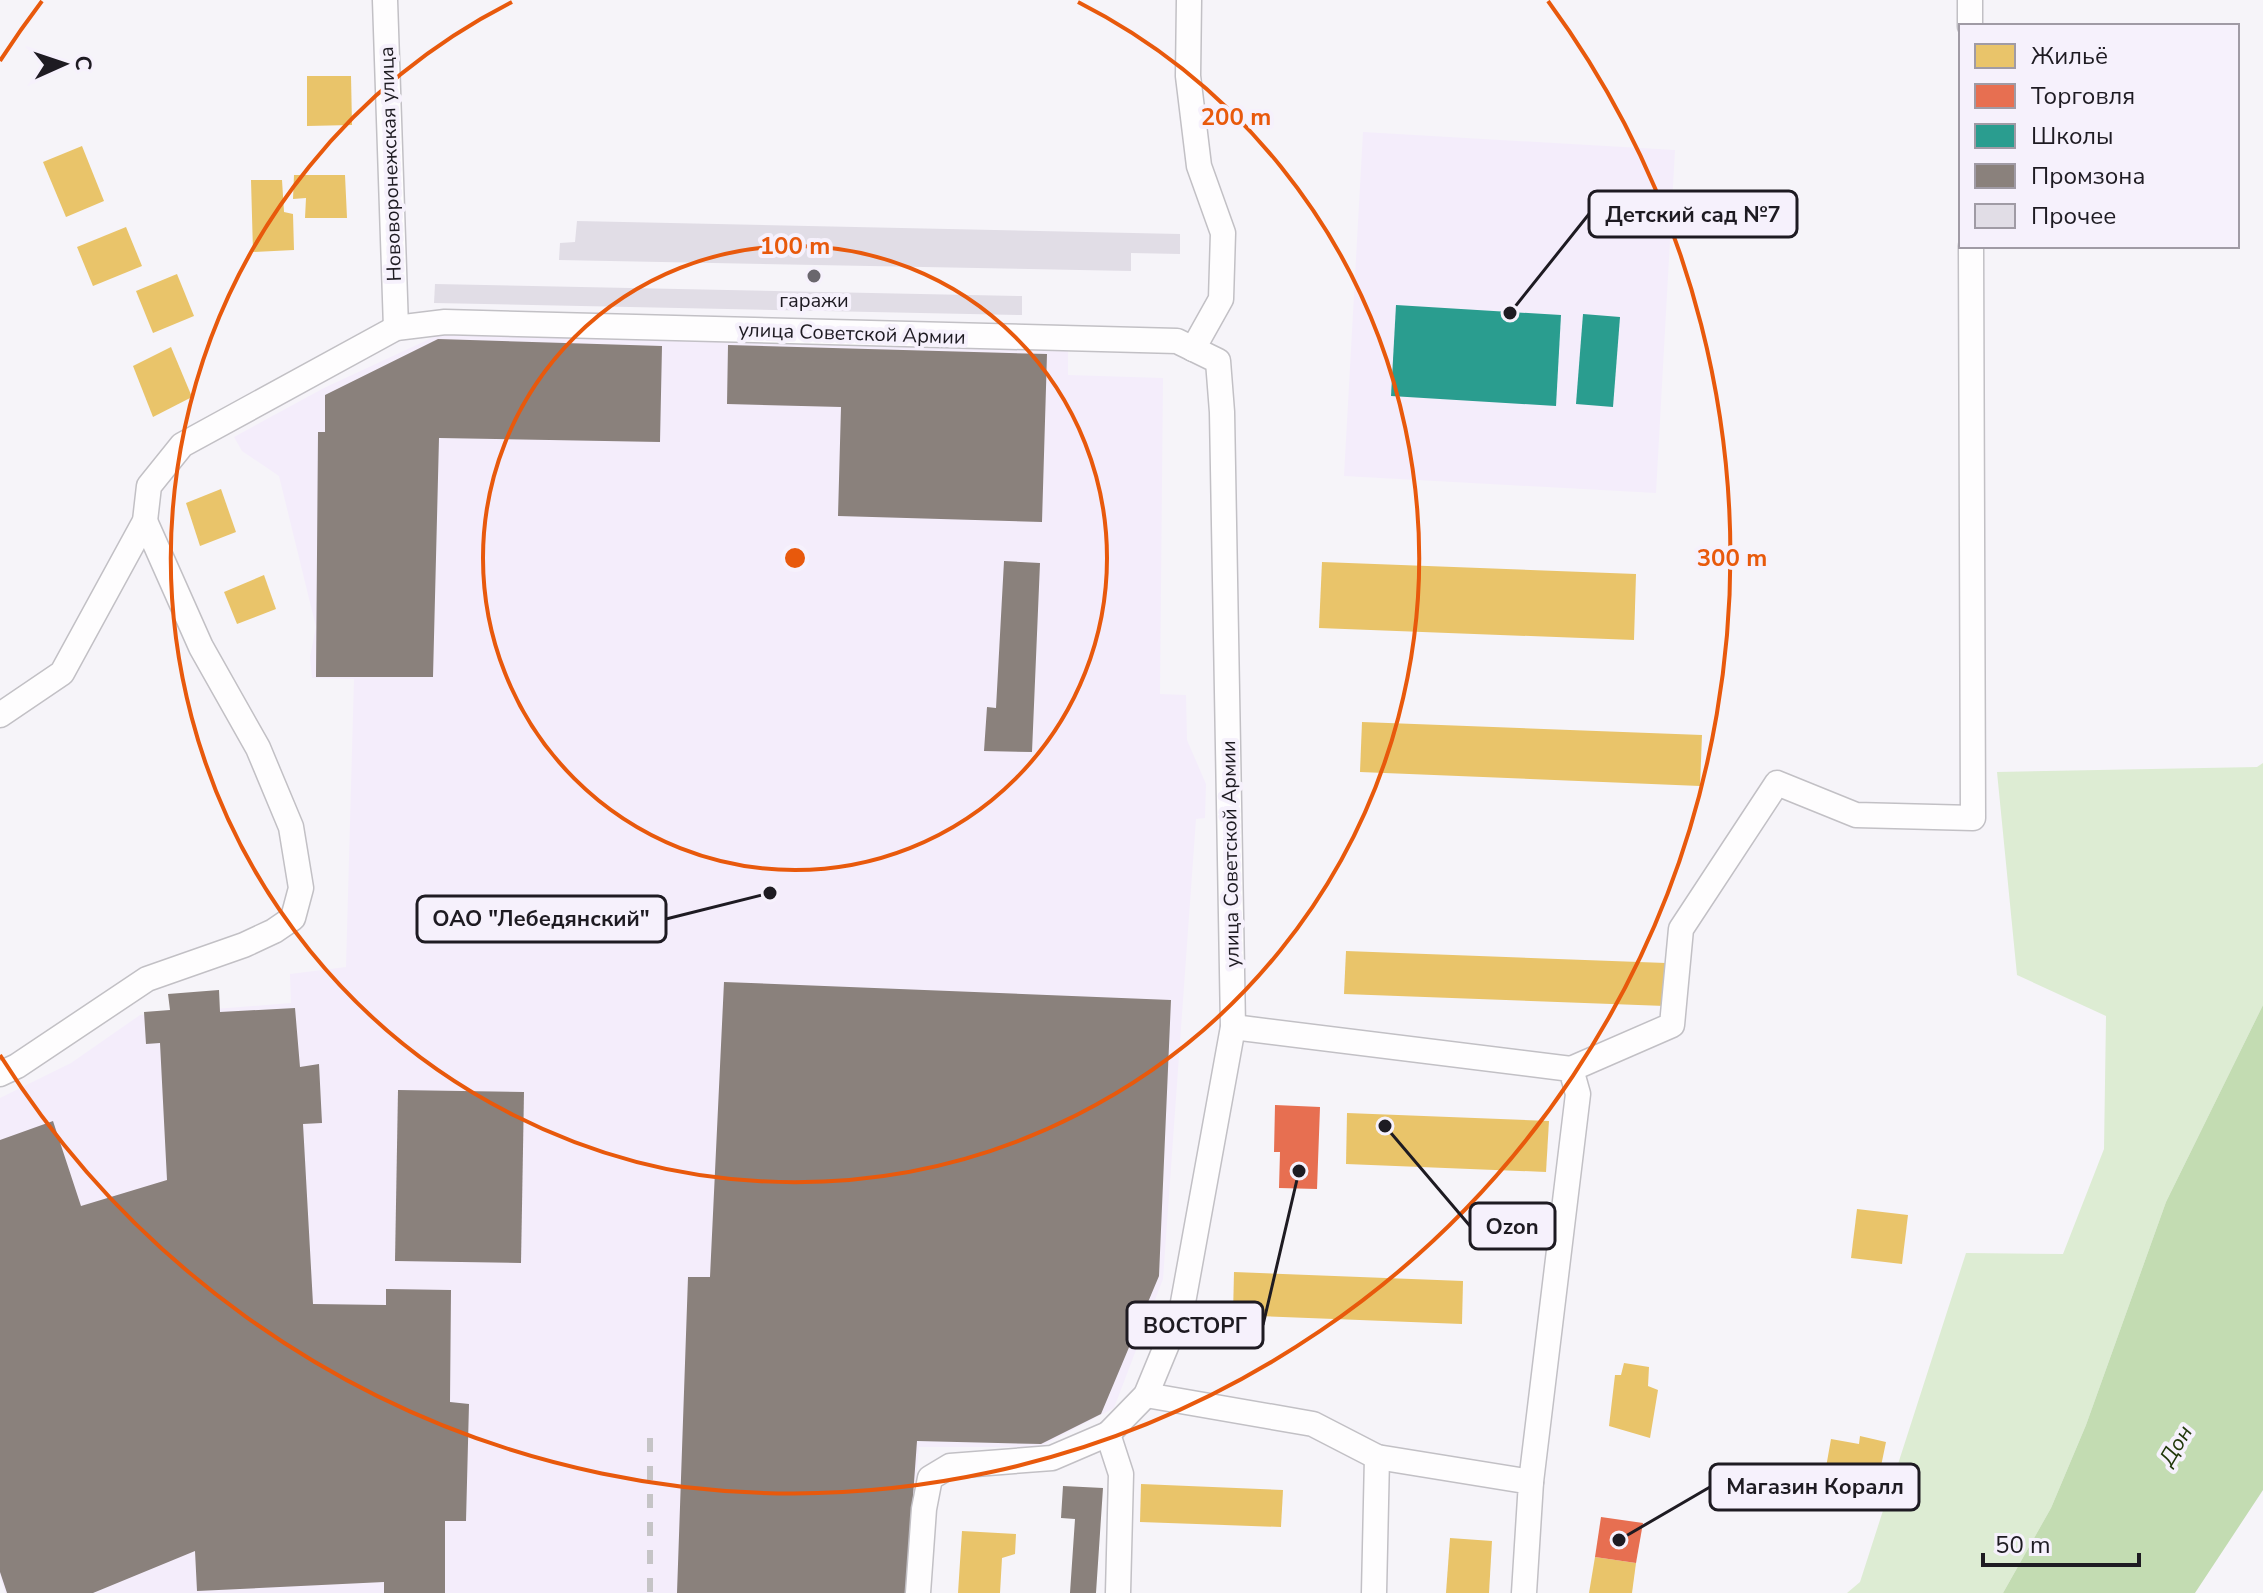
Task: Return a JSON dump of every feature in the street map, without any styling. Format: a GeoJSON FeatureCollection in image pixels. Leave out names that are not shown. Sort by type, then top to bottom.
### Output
{"type":"FeatureCollection","features":[{"type":"Feature","properties":{"kind":"street","name":"Нововоронежская улица"},"geometry":{"type":"LineString","coordinates":[[385,0],[396,328]]}},
{"type":"Feature","properties":{"kind":"street"},"geometry":{"type":"LineString","coordinates":[[1189,0],[1188,76],[1199,166],[1223,233],[1221,299],[1193,349]]}},
{"type":"Feature","properties":{"kind":"street"},"geometry":{"type":"LineString","coordinates":[[1970,0],[1970,24]]}},
{"type":"Feature","properties":{"kind":"street"},"geometry":{"type":"LineString","coordinates":[[1233,1027],[1571,1069],[1672,1025],[1681,929],[1777,783],[1856,815],[1973,818],[1971,248]]}},
{"type":"Feature","properties":{"kind":"street","name":"улица Советской Армии"},"geometry":{"type":"LineString","coordinates":[[0,715],[62,673],[145,521],[149,486],[182,445],[396,328],[445,322],[1177,341],[1218,361],[1222,412],[1233,1027],[1182,1308],[1146,1395],[1108,1434]]}},
{"type":"Feature","properties":{"kind":"street"},"geometry":{"type":"LineString","coordinates":[[0,1074],[17,1066],[147,979],[244,945],[293,918],[301,888],[291,827],[258,748],[201,647],[145,521]]}},
{"type":"Feature","properties":{"kind":"street"},"geometry":{"type":"LineString","coordinates":[[1524,1593],[1531,1482],[1578,1094],[1571,1069]]}},
{"type":"Feature","properties":{"kind":"street"},"geometry":{"type":"LineString","coordinates":[[1146,1395],[1313,1424],[1377,1457],[1531,1482]]}},
{"type":"Feature","properties":{"kind":"street"},"geometry":{"type":"LineString","coordinates":[[918,1593],[924,1509],[930,1478],[950,1466],[1052,1458],[1108,1434],[1121,1474],[1118,1593]]}},
{"type":"Feature","properties":{"kind":"street"},"geometry":{"type":"LineString","coordinates":[[1374,1593],[1377,1457]]}},
{"type":"Feature","properties":{"kind":"shaded area"},"geometry":{"type":"Polygon","coordinates":[[[1363,132],[1675,150],[1656,493],[1344,476],[1363,132]]]}},
{"type":"Feature","properties":{"kind":"shaded area"},"geometry":{"type":"Polygon","coordinates":[[[438,335],[1068,349],[1068,375],[1163,378],[1160,694],[1186,695],[1187,740],[1206,784],[1205,818],[1196,819],[1163,1279],[1114,1408],[1040,1447],[919,1447],[906,1593],[5,1593],[0,1577],[0,1098],[71,1063],[140,1015],[291,1003],[290,974],[346,967],[354,679],[312,678],[310,657],[316,627],[279,476],[242,451],[234,437],[324,388],[438,335]]]}},
{"type":"Feature","properties":{"kind":"shaded area"},"geometry":{"type":"Polygon","coordinates":[[[2263,763],[2263,1005],[2166,1202],[2086,1425],[2051,1508],[2003,1593],[1847,1593],[1860,1582],[1966,1253],[2063,1254],[2104,1149],[2106,1016],[2017,975],[1997,772],[2257,767],[2263,763]]]}},
{"type":"Feature","properties":{"kind":"water","name":"Дон"},"geometry":{"type":"Polygon","coordinates":[[[2263,1005],[2263,1490],[2195,1593],[2003,1593],[2051,1508],[2086,1425],[2166,1202],[2263,1005]]]}},
{"type":"Feature","properties":{"kind":"building: Жильё"},"geometry":{"type":"Polygon","coordinates":[[[307,76],[351,76],[352,125],[307,126],[307,76]]]}},
{"type":"Feature","properties":{"kind":"building: Жильё"},"geometry":{"type":"Polygon","coordinates":[[[82,146],[104,201],[66,217],[43,162],[82,146]]]}},
{"type":"Feature","properties":{"kind":"building: Жильё"},"geometry":{"type":"Polygon","coordinates":[[[294,175],[345,175],[347,218],[305,218],[306,198],[293,199],[294,175]]]}},
{"type":"Feature","properties":{"kind":"building: Жильё"},"geometry":{"type":"Polygon","coordinates":[[[251,180],[282,180],[284,212],[293,214],[294,250],[253,252],[251,180]]]}},
{"type":"Feature","properties":{"kind":"building: Жильё"},"geometry":{"type":"Polygon","coordinates":[[[126,227],[142,266],[93,286],[77,247],[126,227]]]}},
{"type":"Feature","properties":{"kind":"building: Жильё"},"geometry":{"type":"Polygon","coordinates":[[[177,274],[194,316],[153,333],[136,291],[177,274]]]}},
{"type":"Feature","properties":{"kind":"building: Жильё"},"geometry":{"type":"Polygon","coordinates":[[[171,347],[192,397],[153,417],[133,366],[171,347]]]}},
{"type":"Feature","properties":{"kind":"building: Жильё"},"geometry":{"type":"Polygon","coordinates":[[[221,489],[236,532],[200,546],[186,503],[221,489]]]}},
{"type":"Feature","properties":{"kind":"building: Жильё"},"geometry":{"type":"Polygon","coordinates":[[[1322,562],[1636,574],[1634,640],[1319,628],[1322,562]]]}},
{"type":"Feature","properties":{"kind":"building: Жильё"},"geometry":{"type":"Polygon","coordinates":[[[264,575],[276,609],[237,624],[224,592],[264,575]]]}},
{"type":"Feature","properties":{"kind":"building: Жильё"},"geometry":{"type":"Polygon","coordinates":[[[1362,722],[1702,735],[1700,786],[1360,772],[1362,722]]]}},
{"type":"Feature","properties":{"kind":"building: Жильё"},"geometry":{"type":"Polygon","coordinates":[[[1346,951],[1666,963],[1665,1006],[1344,994],[1346,951]]]}},
{"type":"Feature","properties":{"kind":"building: Жильё"},"geometry":{"type":"Polygon","coordinates":[[[1347,1113],[1549,1121],[1546,1172],[1346,1164],[1347,1113]]]}},
{"type":"Feature","properties":{"kind":"building: Жильё"},"geometry":{"type":"Polygon","coordinates":[[[1857,1209],[1908,1215],[1902,1264],[1851,1258],[1857,1209]]]}},
{"type":"Feature","properties":{"kind":"building: Жильё"},"geometry":{"type":"Polygon","coordinates":[[[1234,1272],[1463,1281],[1462,1324],[1233,1315],[1234,1272]]]}},
{"type":"Feature","properties":{"kind":"building: Жильё"},"geometry":{"type":"Polygon","coordinates":[[[1624,1363],[1649,1367],[1648,1386],[1658,1390],[1650,1438],[1609,1426],[1615,1375],[1621,1375],[1624,1363]]]}},
{"type":"Feature","properties":{"kind":"building: Жильё"},"geometry":{"type":"Polygon","coordinates":[[[1860,1436],[1886,1442],[1875,1495],[1852,1490],[1854,1479],[1825,1473],[1831,1439],[1859,1444],[1860,1436]]]}},
{"type":"Feature","properties":{"kind":"building: Жильё"},"geometry":{"type":"Polygon","coordinates":[[[1141,1484],[1283,1490],[1281,1527],[1140,1522],[1141,1484]]]}},
{"type":"Feature","properties":{"kind":"building: Жильё"},"geometry":{"type":"Polygon","coordinates":[[[962,1531],[1016,1534],[1015,1554],[1002,1558],[1000,1593],[958,1593],[962,1531]]]}},
{"type":"Feature","properties":{"kind":"building: Жильё"},"geometry":{"type":"Polygon","coordinates":[[[1450,1538],[1492,1541],[1489,1593],[1446,1593],[1450,1538]]]}},
{"type":"Feature","properties":{"kind":"building: Жильё"},"geometry":{"type":"Polygon","coordinates":[[[1595,1557],[1636,1563],[1632,1593],[1589,1593],[1595,1557]]]}},
{"type":"Feature","properties":{"kind":"building: Торговля"},"geometry":{"type":"Polygon","coordinates":[[[1275,1105],[1320,1107],[1317,1189],[1279,1188],[1280,1152],[1274,1152],[1275,1105]]]}},
{"type":"Feature","properties":{"kind":"building: Торговля"},"geometry":{"type":"Polygon","coordinates":[[[1601,1517],[1643,1523],[1636,1563],[1595,1557],[1601,1517]]]}},
{"type":"Feature","properties":{"kind":"building: Школы"},"geometry":{"type":"Polygon","coordinates":[[[1396,305],[1561,315],[1556,406],[1391,396],[1396,305]]]}},
{"type":"Feature","properties":{"kind":"building: Школы"},"geometry":{"type":"Polygon","coordinates":[[[1583,314],[1620,317],[1613,407],[1576,404],[1583,314]]]}},
{"type":"Feature","properties":{"kind":"building: Промзона"},"geometry":{"type":"Polygon","coordinates":[[[438,339],[662,346],[660,442],[439,438],[433,677],[316,677],[318,432],[325,432],[325,395],[438,339]]]}},
{"type":"Feature","properties":{"kind":"building: Промзона"},"geometry":{"type":"Polygon","coordinates":[[[728,345],[1047,354],[1042,522],[838,516],[841,407],[727,404],[728,345]]]}},
{"type":"Feature","properties":{"kind":"building: Промзона"},"geometry":{"type":"Polygon","coordinates":[[[1004,561],[1040,563],[1032,752],[984,751],[987,707],[996,708],[1004,561]]]}},
{"type":"Feature","properties":{"kind":"building: Промзона"},"geometry":{"type":"Polygon","coordinates":[[[724,982],[1171,1000],[1159,1276],[1101,1414],[1041,1444],[917,1441],[906,1593],[677,1593],[688,1277],[710,1277],[724,982]]]}},
{"type":"Feature","properties":{"kind":"building: Промзона"},"geometry":{"type":"Polygon","coordinates":[[[219,990],[220,1012],[295,1008],[300,1067],[319,1064],[322,1123],[303,1124],[313,1304],[386,1305],[386,1289],[451,1290],[450,1402],[469,1404],[466,1521],[445,1521],[445,1593],[384,1593],[384,1582],[197,1591],[195,1551],[93,1593],[7,1593],[0,1572],[0,1140],[53,1121],[81,1206],[167,1180],[160,1043],[146,1044],[144,1012],[170,1010],[168,994],[219,990]]]}},
{"type":"Feature","properties":{"kind":"building: Промзона"},"geometry":{"type":"Polygon","coordinates":[[[398,1090],[524,1092],[521,1263],[395,1261],[398,1090]]]}},
{"type":"Feature","properties":{"kind":"building: Промзона"},"geometry":{"type":"Polygon","coordinates":[[[1063,1486],[1103,1488],[1096,1593],[1070,1593],[1075,1519],[1061,1518],[1063,1486]]]}},
{"type":"Feature","properties":{"kind":"building: Прочее"},"geometry":{"type":"Polygon","coordinates":[[[577,221],[1180,234],[1180,254],[1131,253],[1131,271],[559,260],[560,243],[575,242],[577,221]]]}},
{"type":"Feature","properties":{"kind":"building: Прочее"},"geometry":{"type":"Polygon","coordinates":[[[435,284],[1022,296],[1022,315],[434,303],[435,284]]]}},
{"type":"Feature","properties":{"kind":"railway"},"geometry":{"type":"LineString","coordinates":[[650,1438],[650,1593]]}},
{"type":"Feature","properties":{"kind":"place","name":"гаражи"},"geometry":{"type":"Point","coordinates":[814,276]}},
{"type":"Feature","properties":{"kind":"place","name":"Детский сад №7"},"geometry":{"type":"Point","coordinates":[1510,313]}},
{"type":"Feature","properties":{"kind":"place","name":"ОАО \"Лебедянский\""},"geometry":{"type":"Point","coordinates":[770,893]}},
{"type":"Feature","properties":{"kind":"place","name":"Ozon"},"geometry":{"type":"Point","coordinates":[1385,1126]}},
{"type":"Feature","properties":{"kind":"place","name":"ВОСТОРГ"},"geometry":{"type":"Point","coordinates":[1299,1171]}},
{"type":"Feature","properties":{"kind":"place","name":"Магазин Коралл"},"geometry":{"type":"Point","coordinates":[1619,1540]}}]}
